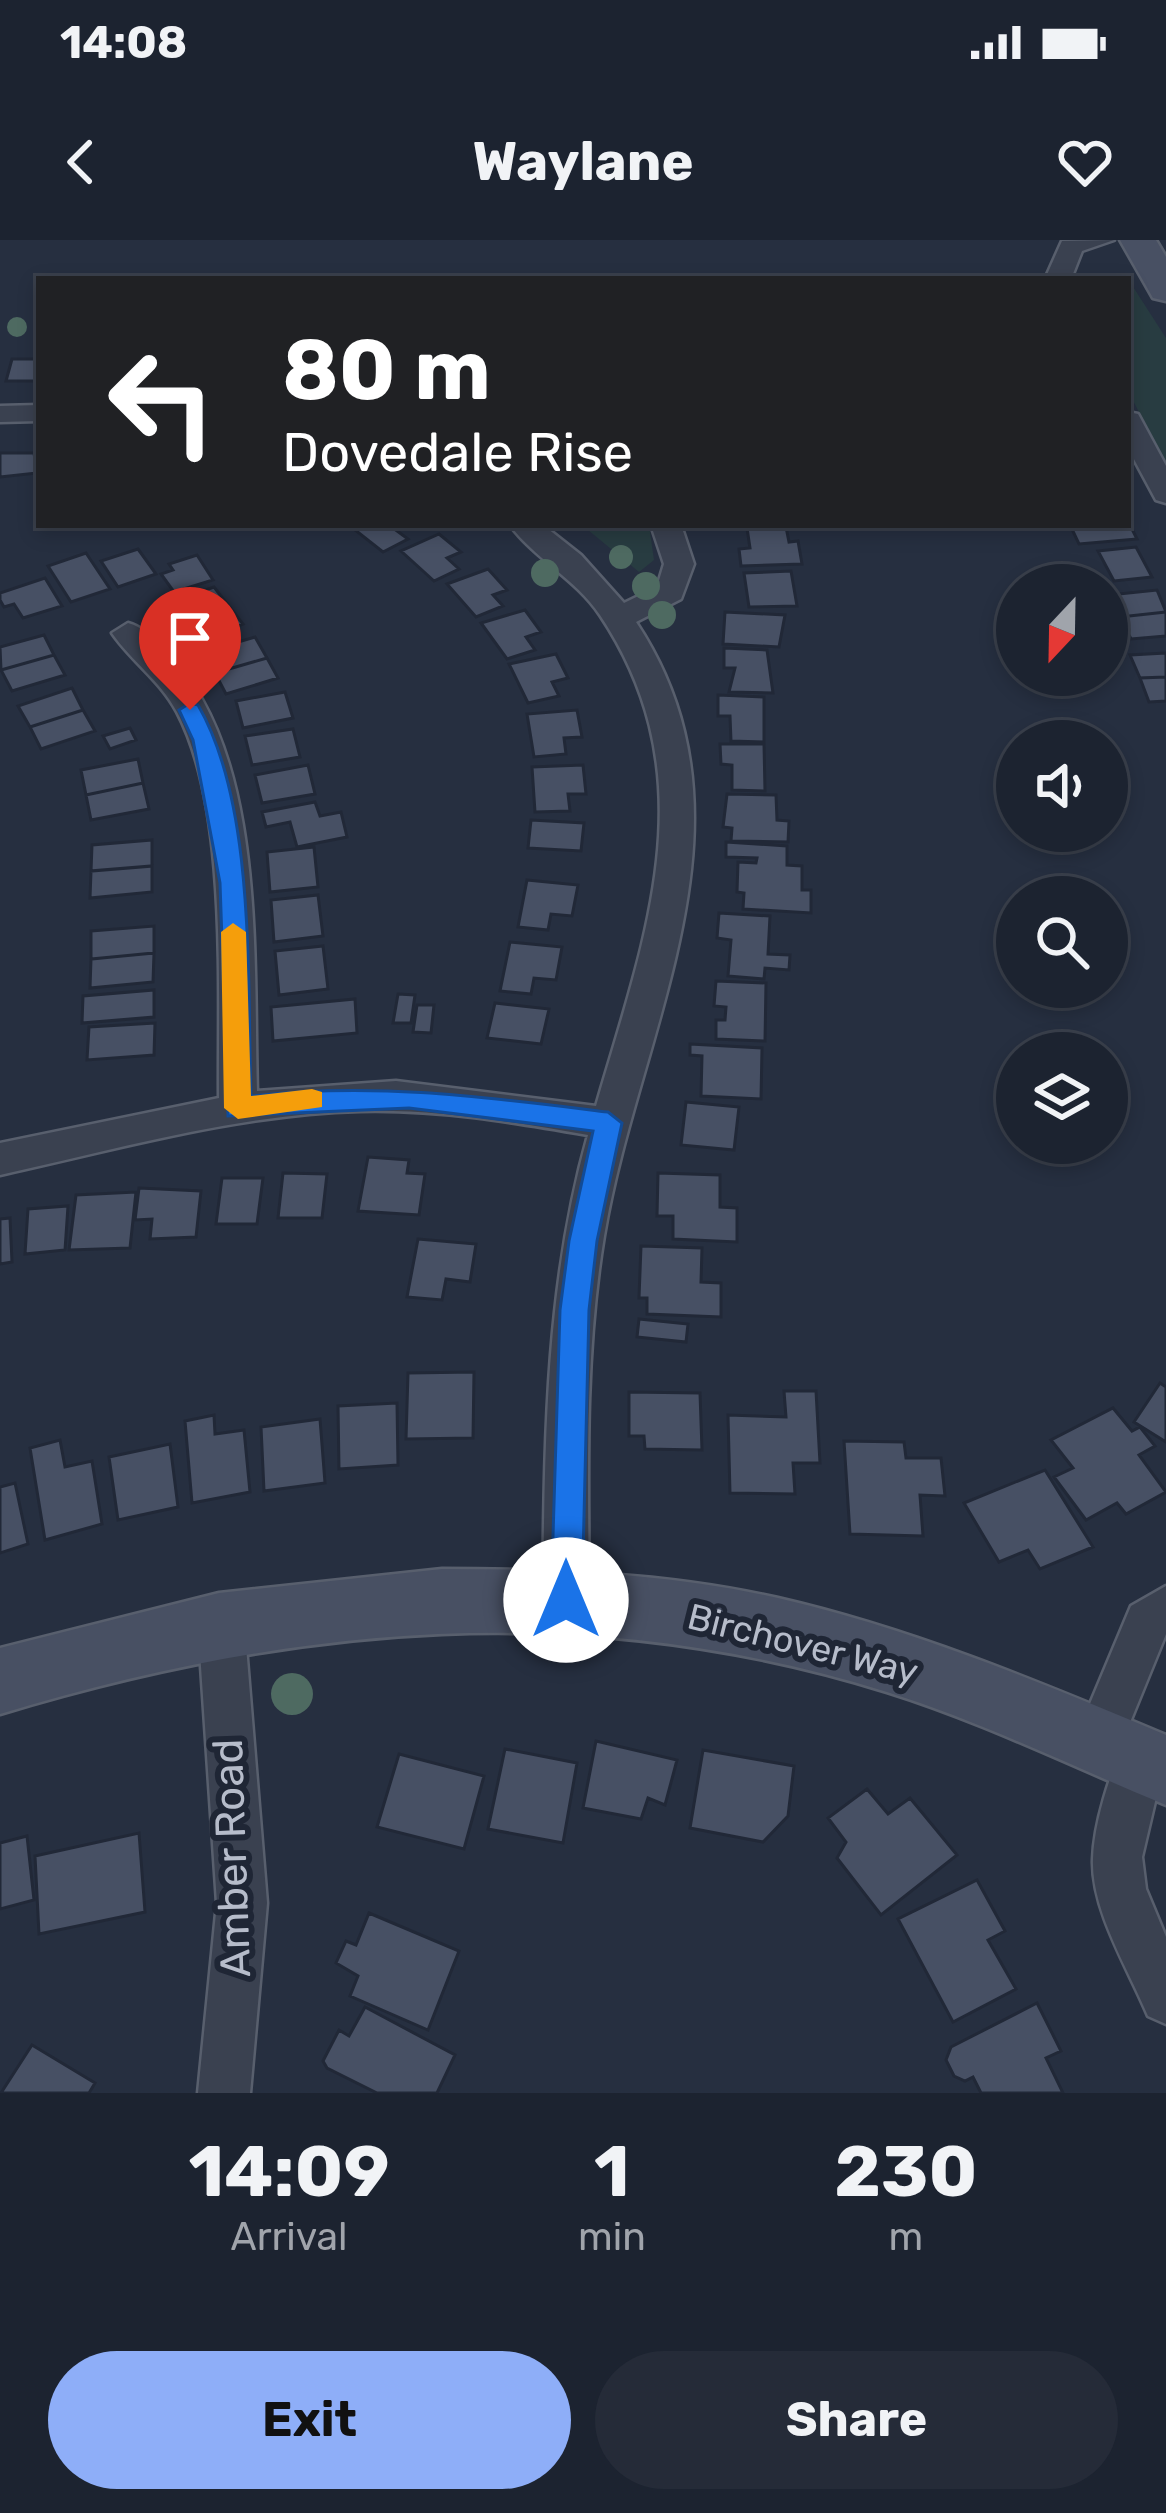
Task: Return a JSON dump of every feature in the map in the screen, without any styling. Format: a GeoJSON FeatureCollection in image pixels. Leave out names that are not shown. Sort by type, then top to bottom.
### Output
{"type":"FeatureCollection","features":[{"type":"Feature","properties":{"kind":"street"},"geometry":{"type":"LineString","coordinates":[[1059,276],[1071,246],[1101,240]]}},
{"type":"Feature","properties":{"kind":"street"},"geometry":{"type":"LineString","coordinates":[[1138,240],[1166,290]]}},
{"type":"Feature","properties":{"kind":"street"},"geometry":{"type":"LineString","coordinates":[[0,413],[36,413]]}},
{"type":"Feature","properties":{"kind":"street"},"geometry":{"type":"LineString","coordinates":[[1131,426],[1166,494]]}},
{"type":"Feature","properties":{"kind":"street"},"geometry":{"type":"LineString","coordinates":[[529,528],[597,586],[621,616],[663,709],[679,825],[670,914],[608,1123],[583,1241],[575,1310],[566,1600]]}},
{"type":"Feature","properties":{"kind":"street"},"geometry":{"type":"LineString","coordinates":[[621,616],[670,592],[679,564],[667,528]]}},
{"type":"Feature","properties":{"kind":"street"},"geometry":{"type":"LineString","coordinates":[[128,633],[176,680],[205,740],[232,883],[238,1108]]}},
{"type":"Feature","properties":{"kind":"street"},"geometry":{"type":"LineString","coordinates":[[0,1160],[238,1108],[330,1097],[409,1098],[608,1123]]}},
{"type":"Feature","properties":{"kind":"street","name":"Birchover Way"},"geometry":{"type":"LineString","coordinates":[[0,1682],[221,1622],[433,1598],[566,1600],[698,1615],[828,1643],[957,1684],[1135,1757]]}},
{"type":"Feature","properties":{"kind":"street"},"geometry":{"type":"LineString","coordinates":[[1166,1608],[1148,1621],[1135,1757],[1117,1857],[1121,1889],[1166,1998]]}},
{"type":"Feature","properties":{"kind":"street","name":"Amber Road"},"geometry":{"type":"LineString","coordinates":[[221,1622],[242,1904],[224,2093]]}},
{"type":"Feature","properties":{"kind":"green space"},"geometry":{"type":"Polygon","coordinates":[[[1131,284],[1166,338],[1166,464],[1131,397],[1131,284]]]}},
{"type":"Feature","properties":{"kind":"green space"},"geometry":{"type":"Polygon","coordinates":[[[586,528],[649,528],[654,560],[639,572],[586,528]]]}},
{"type":"Feature","properties":{"kind":"building"},"geometry":{"type":"Polygon","coordinates":[[[12,359],[36,359],[36,381],[6,381],[12,359]]]}},
{"type":"Feature","properties":{"kind":"building"},"geometry":{"type":"Polygon","coordinates":[[[0,453],[34,453],[36,473],[0,477],[0,453]]]}},
{"type":"Feature","properties":{"kind":"building"},"geometry":{"type":"Polygon","coordinates":[[[1131,527],[1137,539],[1079,544],[1071,528],[1131,527]]]}},
{"type":"Feature","properties":{"kind":"building"},"geometry":{"type":"Polygon","coordinates":[[[353,528],[393,528],[408,539],[383,552],[353,528]]]}},
{"type":"Feature","properties":{"kind":"building"},"geometry":{"type":"Polygon","coordinates":[[[747,528],[786,528],[789,542],[798,541],[802,564],[741,566],[739,549],[750,548],[747,528]]]}},
{"type":"Feature","properties":{"kind":"building"},"geometry":{"type":"Polygon","coordinates":[[[439,534],[461,552],[447,558],[459,569],[434,581],[401,551],[439,534]]]}},
{"type":"Feature","properties":{"kind":"building"},"geometry":{"type":"Polygon","coordinates":[[[1136,547],[1152,577],[1128,580],[1128,564],[1105,564],[1098,551],[1136,547]]]}},
{"type":"Feature","properties":{"kind":"building"},"geometry":{"type":"Polygon","coordinates":[[[138,549],[156,574],[118,587],[101,561],[138,549]]]}},
{"type":"Feature","properties":{"kind":"building"},"geometry":{"type":"Polygon","coordinates":[[[86,553],[110,589],[71,602],[48,566],[86,553]]]}},
{"type":"Feature","properties":{"kind":"building"},"geometry":{"type":"Polygon","coordinates":[[[197,555],[213,580],[174,592],[161,574],[173,570],[169,564],[197,555]]]}},
{"type":"Feature","properties":{"kind":"building"},"geometry":{"type":"Polygon","coordinates":[[[488,569],[507,590],[493,595],[503,606],[476,617],[447,584],[488,569]]]}},
{"type":"Feature","properties":{"kind":"building"},"geometry":{"type":"Polygon","coordinates":[[[791,571],[797,606],[749,607],[744,573],[791,571]]]}},
{"type":"Feature","properties":{"kind":"building"},"geometry":{"type":"Polygon","coordinates":[[[45,578],[62,606],[23,618],[14,604],[4,607],[0,593],[45,578]]]}},
{"type":"Feature","properties":{"kind":"building"},"geometry":{"type":"Polygon","coordinates":[[[214,587],[228,605],[180,623],[165,604],[214,587]]]}},
{"type":"Feature","properties":{"kind":"building"},"geometry":{"type":"Polygon","coordinates":[[[1157,590],[1166,612],[1128,616],[1128,593],[1157,590]]]}},
{"type":"Feature","properties":{"kind":"building"},"geometry":{"type":"Polygon","coordinates":[[[228,605],[243,624],[194,642],[180,623],[228,605]]]}},
{"type":"Feature","properties":{"kind":"building"},"geometry":{"type":"Polygon","coordinates":[[[525,610],[541,632],[526,637],[535,650],[507,659],[481,623],[525,610]]]}},
{"type":"Feature","properties":{"kind":"building"},"geometry":{"type":"Polygon","coordinates":[[[725,612],[785,615],[779,647],[723,644],[725,612]]]}},
{"type":"Feature","properties":{"kind":"building"},"geometry":{"type":"Polygon","coordinates":[[[1166,612],[1166,636],[1131,639],[1128,616],[1166,612]]]}},
{"type":"Feature","properties":{"kind":"building"},"geometry":{"type":"Polygon","coordinates":[[[44,635],[54,655],[1,670],[0,647],[44,635]]]}},
{"type":"Feature","properties":{"kind":"building"},"geometry":{"type":"Polygon","coordinates":[[[255,637],[267,658],[215,673],[204,652],[255,637]]]}},
{"type":"Feature","properties":{"kind":"building"},"geometry":{"type":"Polygon","coordinates":[[[724,648],[767,650],[773,693],[729,692],[735,668],[724,668],[724,648]]]}},
{"type":"Feature","properties":{"kind":"building"},"geometry":{"type":"Polygon","coordinates":[[[1166,653],[1166,677],[1140,678],[1130,655],[1166,653]]]}},
{"type":"Feature","properties":{"kind":"building"},"geometry":{"type":"Polygon","coordinates":[[[556,654],[568,678],[552,682],[559,696],[528,703],[509,664],[556,654]]]}},
{"type":"Feature","properties":{"kind":"building"},"geometry":{"type":"Polygon","coordinates":[[[54,655],[65,675],[12,691],[1,670],[54,655]]]}},
{"type":"Feature","properties":{"kind":"building"},"geometry":{"type":"Polygon","coordinates":[[[267,658],[278,678],[226,694],[215,673],[267,658]]]}},
{"type":"Feature","properties":{"kind":"building"},"geometry":{"type":"Polygon","coordinates":[[[1166,677],[1166,701],[1149,702],[1140,678],[1166,677]]]}},
{"type":"Feature","properties":{"kind":"building"},"geometry":{"type":"Polygon","coordinates":[[[72,688],[83,710],[30,727],[18,706],[72,688]]]}},
{"type":"Feature","properties":{"kind":"building"},"geometry":{"type":"Polygon","coordinates":[[[285,692],[293,718],[243,728],[236,701],[285,692]]]}},
{"type":"Feature","properties":{"kind":"building"},"geometry":{"type":"Polygon","coordinates":[[[718,695],[764,697],[764,742],[731,741],[730,716],[718,716],[718,695]]]}},
{"type":"Feature","properties":{"kind":"building"},"geometry":{"type":"Polygon","coordinates":[[[83,710],[95,731],[41,749],[30,727],[83,710]]]}},
{"type":"Feature","properties":{"kind":"building"},"geometry":{"type":"Polygon","coordinates":[[[577,710],[582,737],[564,738],[566,754],[534,757],[527,714],[577,710]]]}},
{"type":"Feature","properties":{"kind":"building"},"geometry":{"type":"Polygon","coordinates":[[[130,728],[136,740],[110,749],[103,736],[130,728]]]}},
{"type":"Feature","properties":{"kind":"building"},"geometry":{"type":"Polygon","coordinates":[[[293,729],[300,757],[252,765],[245,736],[293,729]]]}},
{"type":"Feature","properties":{"kind":"building"},"geometry":{"type":"Polygon","coordinates":[[[720,744],[764,744],[765,791],[732,790],[732,765],[721,764],[720,744]]]}},
{"type":"Feature","properties":{"kind":"building"},"geometry":{"type":"Polygon","coordinates":[[[138,759],[143,783],[86,795],[81,770],[138,759]]]}},
{"type":"Feature","properties":{"kind":"building"},"geometry":{"type":"Polygon","coordinates":[[[308,765],[315,794],[262,803],[255,775],[308,765]]]}},
{"type":"Feature","properties":{"kind":"building"},"geometry":{"type":"Polygon","coordinates":[[[583,765],[586,794],[568,794],[570,811],[535,812],[532,767],[583,765]]]}},
{"type":"Feature","properties":{"kind":"building"},"geometry":{"type":"Polygon","coordinates":[[[143,783],[149,809],[91,820],[86,795],[143,783]]]}},
{"type":"Feature","properties":{"kind":"building"},"geometry":{"type":"Polygon","coordinates":[[[727,794],[776,795],[777,820],[789,821],[788,842],[731,841],[732,828],[723,827],[727,794]]]}},
{"type":"Feature","properties":{"kind":"building"},"geometry":{"type":"Polygon","coordinates":[[[315,802],[320,816],[341,812],[347,837],[297,847],[290,822],[266,827],[262,812],[315,802]]]}},
{"type":"Feature","properties":{"kind":"building"},"geometry":{"type":"Polygon","coordinates":[[[531,820],[584,823],[581,851],[528,848],[531,820]]]}},
{"type":"Feature","properties":{"kind":"building"},"geometry":{"type":"Polygon","coordinates":[[[152,840],[152,866],[91,871],[92,845],[152,840]]]}},
{"type":"Feature","properties":{"kind":"building"},"geometry":{"type":"Polygon","coordinates":[[[726,842],[787,846],[787,865],[802,866],[802,890],[811,890],[811,913],[743,909],[744,893],[737,892],[738,862],[756,863],[757,858],[726,857],[726,842]]]}},
{"type":"Feature","properties":{"kind":"building"},"geometry":{"type":"Polygon","coordinates":[[[314,847],[318,887],[270,892],[267,852],[314,847]]]}},
{"type":"Feature","properties":{"kind":"building"},"geometry":{"type":"Polygon","coordinates":[[[152,866],[152,892],[90,898],[91,871],[152,866]]]}},
{"type":"Feature","properties":{"kind":"building"},"geometry":{"type":"Polygon","coordinates":[[[527,880],[578,885],[572,916],[551,914],[548,930],[518,927],[527,880]]]}},
{"type":"Feature","properties":{"kind":"building"},"geometry":{"type":"Polygon","coordinates":[[[318,895],[323,936],[274,942],[271,900],[318,895]]]}},
{"type":"Feature","properties":{"kind":"building"},"geometry":{"type":"Polygon","coordinates":[[[719,913],[770,916],[768,954],[790,955],[789,970],[765,968],[764,979],[728,976],[731,940],[717,938],[719,913]]]}},
{"type":"Feature","properties":{"kind":"building"},"geometry":{"type":"Polygon","coordinates":[[[154,926],[154,953],[91,959],[91,931],[154,926]]]}},
{"type":"Feature","properties":{"kind":"building"},"geometry":{"type":"Polygon","coordinates":[[[510,942],[562,947],[556,980],[534,978],[531,994],[500,991],[510,942]]]}},
{"type":"Feature","properties":{"kind":"building"},"geometry":{"type":"Polygon","coordinates":[[[323,946],[328,989],[279,995],[275,951],[323,946]]]}},
{"type":"Feature","properties":{"kind":"building"},"geometry":{"type":"Polygon","coordinates":[[[154,953],[153,982],[90,988],[91,959],[154,953]]]}},
{"type":"Feature","properties":{"kind":"building"},"geometry":{"type":"Polygon","coordinates":[[[716,981],[766,983],[765,1041],[716,1039],[716,1020],[725,1020],[726,1007],[714,1006],[716,981]]]}},
{"type":"Feature","properties":{"kind":"building"},"geometry":{"type":"Polygon","coordinates":[[[154,990],[154,1017],[82,1023],[83,996],[154,990]]]}},
{"type":"Feature","properties":{"kind":"building"},"geometry":{"type":"Polygon","coordinates":[[[398,994],[415,995],[411,1023],[393,1023],[398,994]]]}},
{"type":"Feature","properties":{"kind":"building"},"geometry":{"type":"Polygon","coordinates":[[[355,999],[357,1033],[273,1041],[271,1007],[355,999]]]}},
{"type":"Feature","properties":{"kind":"building"},"geometry":{"type":"Polygon","coordinates":[[[495,1003],[549,1009],[541,1044],[487,1038],[495,1003]]]}},
{"type":"Feature","properties":{"kind":"building"},"geometry":{"type":"Polygon","coordinates":[[[417,1005],[434,1005],[431,1033],[413,1032],[417,1005]]]}},
{"type":"Feature","properties":{"kind":"building"},"geometry":{"type":"Polygon","coordinates":[[[155,1023],[154,1055],[87,1060],[89,1027],[155,1023]]]}},
{"type":"Feature","properties":{"kind":"building"},"geometry":{"type":"Polygon","coordinates":[[[690,1044],[762,1048],[761,1099],[701,1096],[702,1056],[690,1055],[690,1044]]]}},
{"type":"Feature","properties":{"kind":"building"},"geometry":{"type":"Polygon","coordinates":[[[686,1102],[739,1107],[734,1150],[681,1145],[686,1102]]]}},
{"type":"Feature","properties":{"kind":"building"},"geometry":{"type":"Polygon","coordinates":[[[368,1157],[409,1160],[407,1173],[425,1174],[419,1215],[358,1211],[368,1157]]]}},
{"type":"Feature","properties":{"kind":"building"},"geometry":{"type":"Polygon","coordinates":[[[283,1173],[327,1174],[322,1218],[278,1218],[283,1173]]]}},
{"type":"Feature","properties":{"kind":"building"},"geometry":{"type":"Polygon","coordinates":[[[658,1173],[720,1175],[720,1207],[737,1208],[737,1242],[673,1239],[673,1216],[657,1216],[658,1173]]]}},
{"type":"Feature","properties":{"kind":"building"},"geometry":{"type":"Polygon","coordinates":[[[222,1178],[263,1178],[257,1224],[216,1224],[222,1178]]]}},
{"type":"Feature","properties":{"kind":"building"},"geometry":{"type":"Polygon","coordinates":[[[139,1188],[201,1191],[196,1237],[150,1239],[152,1219],[135,1220],[139,1188]]]}},
{"type":"Feature","properties":{"kind":"building"},"geometry":{"type":"Polygon","coordinates":[[[136,1192],[130,1248],[69,1250],[76,1195],[136,1192]]]}},
{"type":"Feature","properties":{"kind":"building"},"geometry":{"type":"Polygon","coordinates":[[[68,1206],[65,1250],[25,1254],[28,1209],[68,1206]]]}},
{"type":"Feature","properties":{"kind":"building"},"geometry":{"type":"Polygon","coordinates":[[[10,1218],[12,1262],[0,1264],[0,1219],[10,1218]]]}},
{"type":"Feature","properties":{"kind":"building"},"geometry":{"type":"Polygon","coordinates":[[[418,1239],[476,1244],[470,1282],[446,1279],[442,1300],[407,1297],[418,1239]]]}},
{"type":"Feature","properties":{"kind":"building"},"geometry":{"type":"Polygon","coordinates":[[[641,1246],[702,1248],[701,1282],[721,1283],[721,1317],[647,1314],[647,1298],[639,1298],[641,1246]]]}},
{"type":"Feature","properties":{"kind":"building"},"geometry":{"type":"Polygon","coordinates":[[[639,1319],[688,1324],[686,1342],[637,1337],[639,1319]]]}},
{"type":"Feature","properties":{"kind":"building"},"geometry":{"type":"Polygon","coordinates":[[[474,1372],[473,1438],[406,1439],[408,1373],[474,1372]]]}},
{"type":"Feature","properties":{"kind":"building"},"geometry":{"type":"Polygon","coordinates":[[[1160,1383],[1166,1387],[1166,1442],[1134,1422],[1160,1383]]]}},
{"type":"Feature","properties":{"kind":"building"},"geometry":{"type":"Polygon","coordinates":[[[784,1391],[816,1391],[820,1463],[793,1463],[795,1494],[730,1493],[728,1415],[786,1417],[784,1391]]]}},
{"type":"Feature","properties":{"kind":"building"},"geometry":{"type":"Polygon","coordinates":[[[629,1392],[700,1393],[702,1450],[645,1449],[644,1436],[629,1436],[629,1392]]]}},
{"type":"Feature","properties":{"kind":"building"},"geometry":{"type":"Polygon","coordinates":[[[397,1403],[398,1465],[339,1469],[338,1406],[397,1403]]]}},
{"type":"Feature","properties":{"kind":"building"},"geometry":{"type":"Polygon","coordinates":[[[1113,1408],[1132,1431],[1140,1427],[1155,1446],[1139,1455],[1166,1492],[1126,1514],[1117,1503],[1086,1520],[1054,1477],[1073,1468],[1051,1440],[1113,1408]]]}},
{"type":"Feature","properties":{"kind":"building"},"geometry":{"type":"Polygon","coordinates":[[[214,1415],[215,1434],[244,1430],[250,1492],[192,1503],[185,1421],[214,1415]]]}},
{"type":"Feature","properties":{"kind":"building"},"geometry":{"type":"Polygon","coordinates":[[[320,1419],[325,1483],[264,1491],[261,1427],[320,1419]]]}},
{"type":"Feature","properties":{"kind":"building"},"geometry":{"type":"Polygon","coordinates":[[[60,1440],[65,1467],[92,1461],[102,1524],[45,1540],[30,1448],[60,1440]]]}},
{"type":"Feature","properties":{"kind":"building"},"geometry":{"type":"Polygon","coordinates":[[[844,1441],[904,1442],[906,1458],[941,1458],[945,1496],[920,1495],[923,1536],[850,1534],[844,1441]]]}},
{"type":"Feature","properties":{"kind":"building"},"geometry":{"type":"Polygon","coordinates":[[[170,1444],[178,1507],[118,1520],[109,1457],[170,1444]]]}},
{"type":"Feature","properties":{"kind":"building"},"geometry":{"type":"Polygon","coordinates":[[[1045,1470],[1093,1547],[1040,1569],[1028,1550],[999,1562],[964,1503],[1045,1470]]]}},
{"type":"Feature","properties":{"kind":"building"},"geometry":{"type":"Polygon","coordinates":[[[15,1483],[28,1544],[0,1553],[0,1487],[15,1483]]]}},
{"type":"Feature","properties":{"kind":"building"},"geometry":{"type":"Polygon","coordinates":[[[596,1741],[677,1760],[665,1805],[648,1798],[641,1819],[583,1808],[596,1741]]]}},
{"type":"Feature","properties":{"kind":"building"},"geometry":{"type":"Polygon","coordinates":[[[505,1749],[577,1763],[563,1843],[488,1829],[505,1749]]]}},
{"type":"Feature","properties":{"kind":"building"},"geometry":{"type":"Polygon","coordinates":[[[703,1750],[794,1766],[788,1816],[763,1842],[690,1828],[703,1750]]]}},
{"type":"Feature","properties":{"kind":"building"},"geometry":{"type":"Polygon","coordinates":[[[399,1754],[484,1776],[464,1849],[377,1827],[399,1754]]]}},
{"type":"Feature","properties":{"kind":"building"},"geometry":{"type":"Polygon","coordinates":[[[867,1789],[888,1814],[910,1798],[957,1855],[881,1915],[837,1858],[846,1842],[828,1818],[867,1789]]]}},
{"type":"Feature","properties":{"kind":"building"},"geometry":{"type":"Polygon","coordinates":[[[139,1833],[145,1912],[39,1934],[35,1856],[139,1833]]]}},
{"type":"Feature","properties":{"kind":"building"},"geometry":{"type":"Polygon","coordinates":[[[27,1836],[34,1900],[0,1909],[0,1843],[27,1836]]]}},
{"type":"Feature","properties":{"kind":"building"},"geometry":{"type":"Polygon","coordinates":[[[977,1880],[1005,1931],[988,1940],[1016,1989],[953,2022],[898,1919],[977,1880]]]}},
{"type":"Feature","properties":{"kind":"building"},"geometry":{"type":"Polygon","coordinates":[[[369,1913],[459,1951],[428,2030],[350,1996],[358,1976],[336,1963],[346,1941],[356,1945],[369,1913]]]}},
{"type":"Feature","properties":{"kind":"building"},"geometry":{"type":"Polygon","coordinates":[[[1037,2003],[1061,2051],[1046,2058],[1063,2093],[981,2093],[973,2077],[965,2081],[954,2076],[946,2060],[951,2047],[1037,2003]]]}},
{"type":"Feature","properties":{"kind":"building"},"geometry":{"type":"Polygon","coordinates":[[[365,2007],[455,2055],[437,2093],[377,2093],[327,2068],[323,2061],[339,2030],[349,2036],[365,2007]]]}},
{"type":"Feature","properties":{"kind":"building"},"geometry":{"type":"Polygon","coordinates":[[[32,2045],[95,2083],[89,2093],[1,2093],[32,2045]]]}},
{"type":"Feature","properties":{"kind":"slow traffic"},"geometry":{"type":"LineString","coordinates":[[233,932],[238,1108],[312,1099]]}},
{"type":"Feature","properties":{"kind":"route"},"geometry":{"type":"LineString","coordinates":[[190,710],[205,740],[232,883],[238,1108],[330,1097],[409,1098],[521,1108],[608,1123],[583,1241],[575,1310],[568,1409],[566,1600]]}}]}
